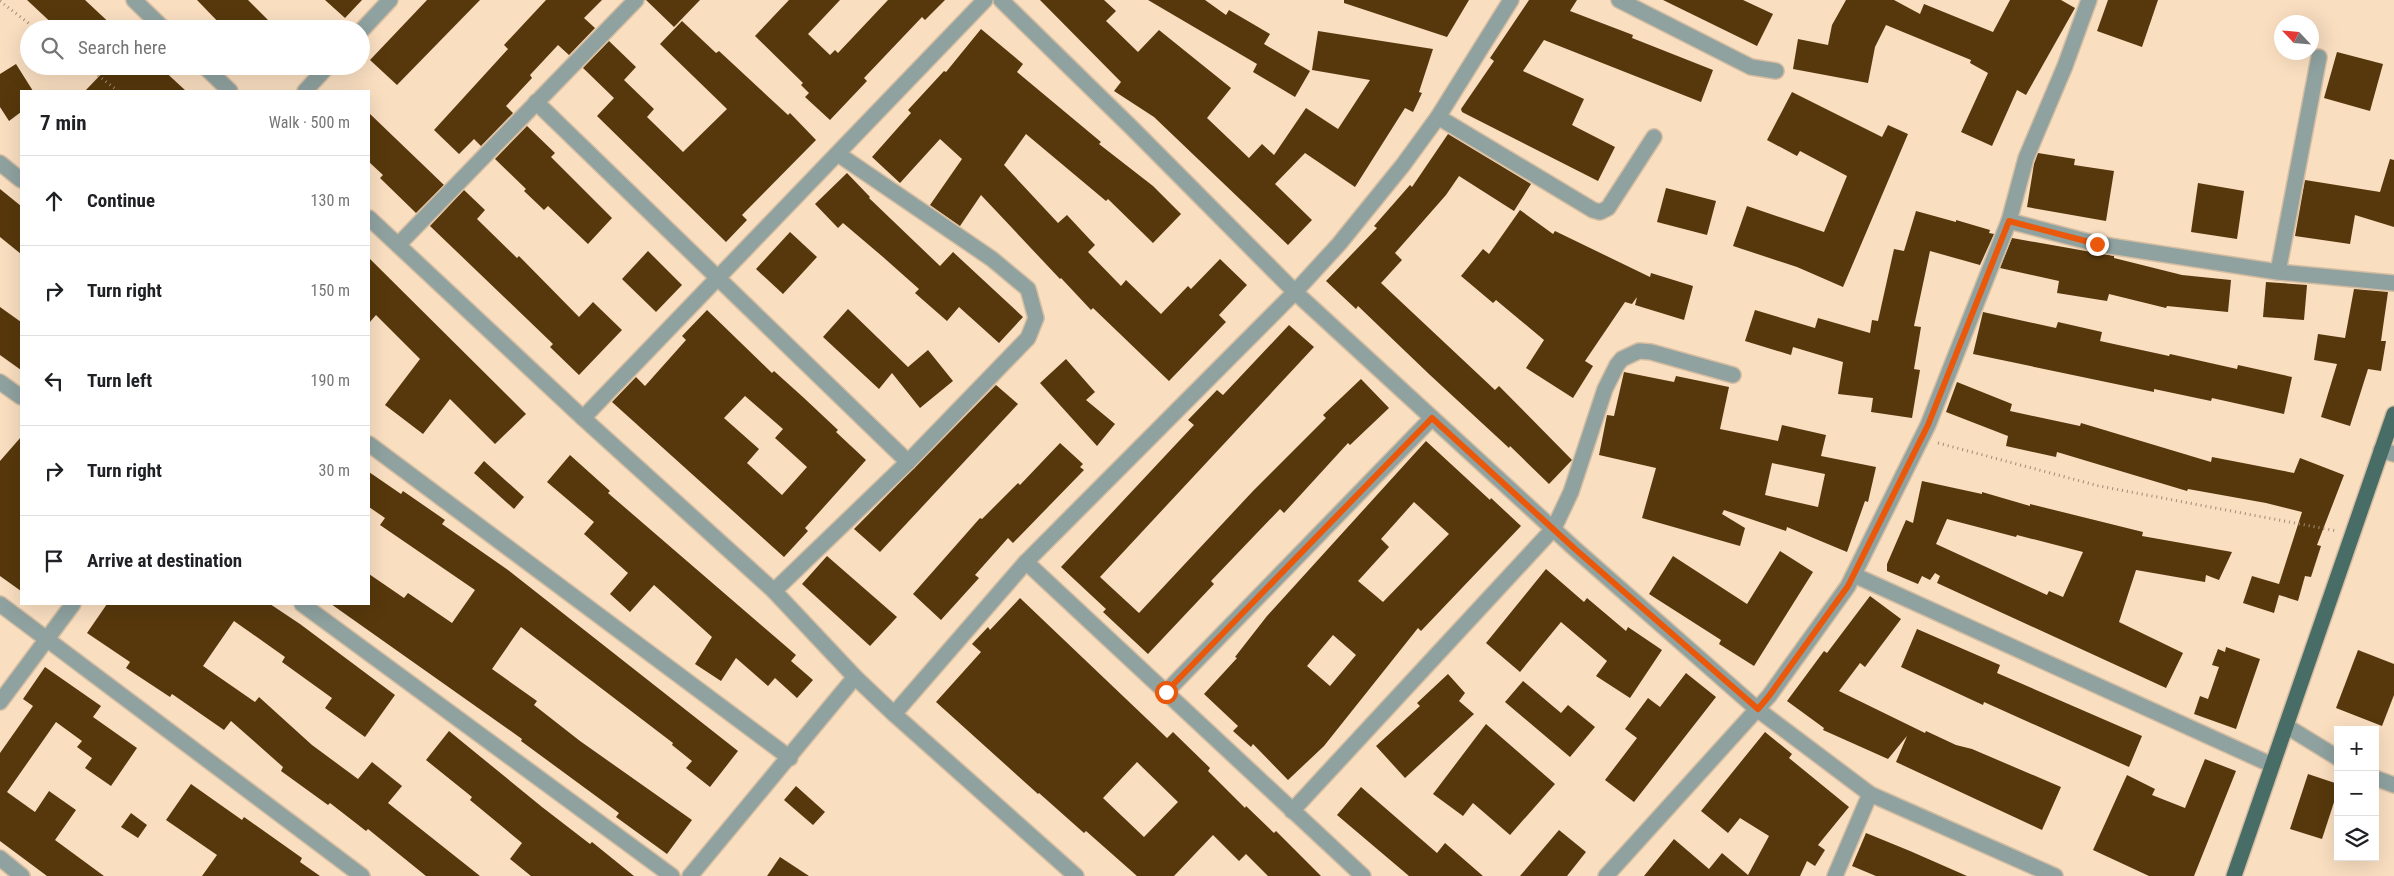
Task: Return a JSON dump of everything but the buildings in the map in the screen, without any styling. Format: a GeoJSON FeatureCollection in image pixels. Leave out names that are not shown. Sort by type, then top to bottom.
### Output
{"type":"FeatureCollection","features":[{"type":"Feature","properties":{"kind":"main road"},"geometry":{"type":"LineString","coordinates":[[2234,876],[2352,534],[2388,452],[2394,414]]}},
{"type":"Feature","properties":{"kind":"street"},"geometry":{"type":"LineString","coordinates":[[134,0],[155,20]]}},
{"type":"Feature","properties":{"kind":"street"},"geometry":{"type":"LineString","coordinates":[[370,21],[390,0]]}},
{"type":"Feature","properties":{"kind":"street"},"geometry":{"type":"LineString","coordinates":[[398,245],[636,0]]}},
{"type":"Feature","properties":{"kind":"street"},"geometry":{"type":"LineString","coordinates":[[583,418],[985,0]]}},
{"type":"Feature","properties":{"kind":"street"},"geometry":{"type":"LineString","coordinates":[[1001,0],[1295,292],[1554,528],[1758,709],[1870,794],[2053,876]]}},
{"type":"Feature","properties":{"kind":"street"},"geometry":{"type":"LineString","coordinates":[[894,714],[1026,562],[1295,292],[1362,215],[1438,117],[1511,0]]}},
{"type":"Feature","properties":{"kind":"street"},"geometry":{"type":"LineString","coordinates":[[1619,0],[1751,68],[1776,71]]}},
{"type":"Feature","properties":{"kind":"street"},"geometry":{"type":"LineString","coordinates":[[1606,876],[1769,696],[1843,594],[1854,575],[1921,439],[2009,221],[2026,158],[2066,66],[2089,0]]}},
{"type":"Feature","properties":{"kind":"street"},"geometry":{"type":"LineString","coordinates":[[2278,272],[2318,60]]}},
{"type":"Feature","properties":{"kind":"street"},"geometry":{"type":"LineString","coordinates":[[213,75],[229,90]]}},
{"type":"Feature","properties":{"kind":"street"},"geometry":{"type":"LineString","coordinates":[[306,90],[320,75]]}},
{"type":"Feature","properties":{"kind":"street"},"geometry":{"type":"LineString","coordinates":[[536,102],[908,462]]}},
{"type":"Feature","properties":{"kind":"street"},"geometry":{"type":"LineString","coordinates":[[1438,117],[1593,210],[1600,212],[1608,208],[1654,137]]}},
{"type":"Feature","properties":{"kind":"street"},"geometry":{"type":"LineString","coordinates":[[774,591],[908,462],[1028,338],[1036,318],[1028,289],[984,254],[838,154]]}},
{"type":"Feature","properties":{"kind":"street"},"geometry":{"type":"LineString","coordinates":[[0,163],[20,179]]}},
{"type":"Feature","properties":{"kind":"street"},"geometry":{"type":"LineString","coordinates":[[370,219],[583,418],[774,591],[855,677],[894,714],[1076,876]]}},
{"type":"Feature","properties":{"kind":"street"},"geometry":{"type":"LineString","coordinates":[[2009,221],[2097,244],[2278,272],[2394,283]]}},
{"type":"Feature","properties":{"kind":"street"},"geometry":{"type":"LineString","coordinates":[[1292,811],[1554,528],[1571,492],[1604,389],[1622,359],[1639,351],[1651,352],[1733,376]]}},
{"type":"Feature","properties":{"kind":"street"},"geometry":{"type":"LineString","coordinates":[[0,382],[20,396]]}},
{"type":"Feature","properties":{"kind":"street"},"geometry":{"type":"LineString","coordinates":[[1166,692],[1432,418]]}},
{"type":"Feature","properties":{"kind":"street"},"geometry":{"type":"LineString","coordinates":[[370,445],[790,758]]}},
{"type":"Feature","properties":{"kind":"street"},"geometry":{"type":"LineString","coordinates":[[1026,562],[1363,876]]}},
{"type":"Feature","properties":{"kind":"street"},"geometry":{"type":"LineString","coordinates":[[1854,575],[2272,765]]}},
{"type":"Feature","properties":{"kind":"street"},"geometry":{"type":"LineString","coordinates":[[0,604],[47,637],[362,876]]}},
{"type":"Feature","properties":{"kind":"street"},"geometry":{"type":"LineString","coordinates":[[0,702],[47,637],[73,605]]}},
{"type":"Feature","properties":{"kind":"street"},"geometry":{"type":"LineString","coordinates":[[303,605],[672,876]]}},
{"type":"Feature","properties":{"kind":"street"},"geometry":{"type":"LineString","coordinates":[[690,876],[790,758],[855,677]]}},
{"type":"Feature","properties":{"kind":"street"},"geometry":{"type":"LineString","coordinates":[[2286,726],[2334,756]]}},
{"type":"Feature","properties":{"kind":"street"},"geometry":{"type":"LineString","coordinates":[[2379,779],[2394,785]]}},
{"type":"Feature","properties":{"kind":"street"},"geometry":{"type":"LineString","coordinates":[[1835,876],[1870,794]]}},
{"type":"Feature","properties":{"kind":"street"},"geometry":{"type":"LineString","coordinates":[[0,858],[22,876]]}},
{"type":"Feature","properties":{"kind":"path"},"geometry":{"type":"LineString","coordinates":[[0,1],[24,20]]}},
{"type":"Feature","properties":{"kind":"path"},"geometry":{"type":"LineString","coordinates":[[98,75],[117,90]]}},
{"type":"Feature","properties":{"kind":"path"},"geometry":{"type":"LineString","coordinates":[[1921,439],[2099,486],[2352,534]]}},
{"type":"Feature","properties":{"kind":"route"},"geometry":{"type":"LineString","coordinates":[[1166,692],[1432,418],[1575,549],[1758,709],[1848,586],[1928,425],[2009,221],[2097,244]]}}]}
